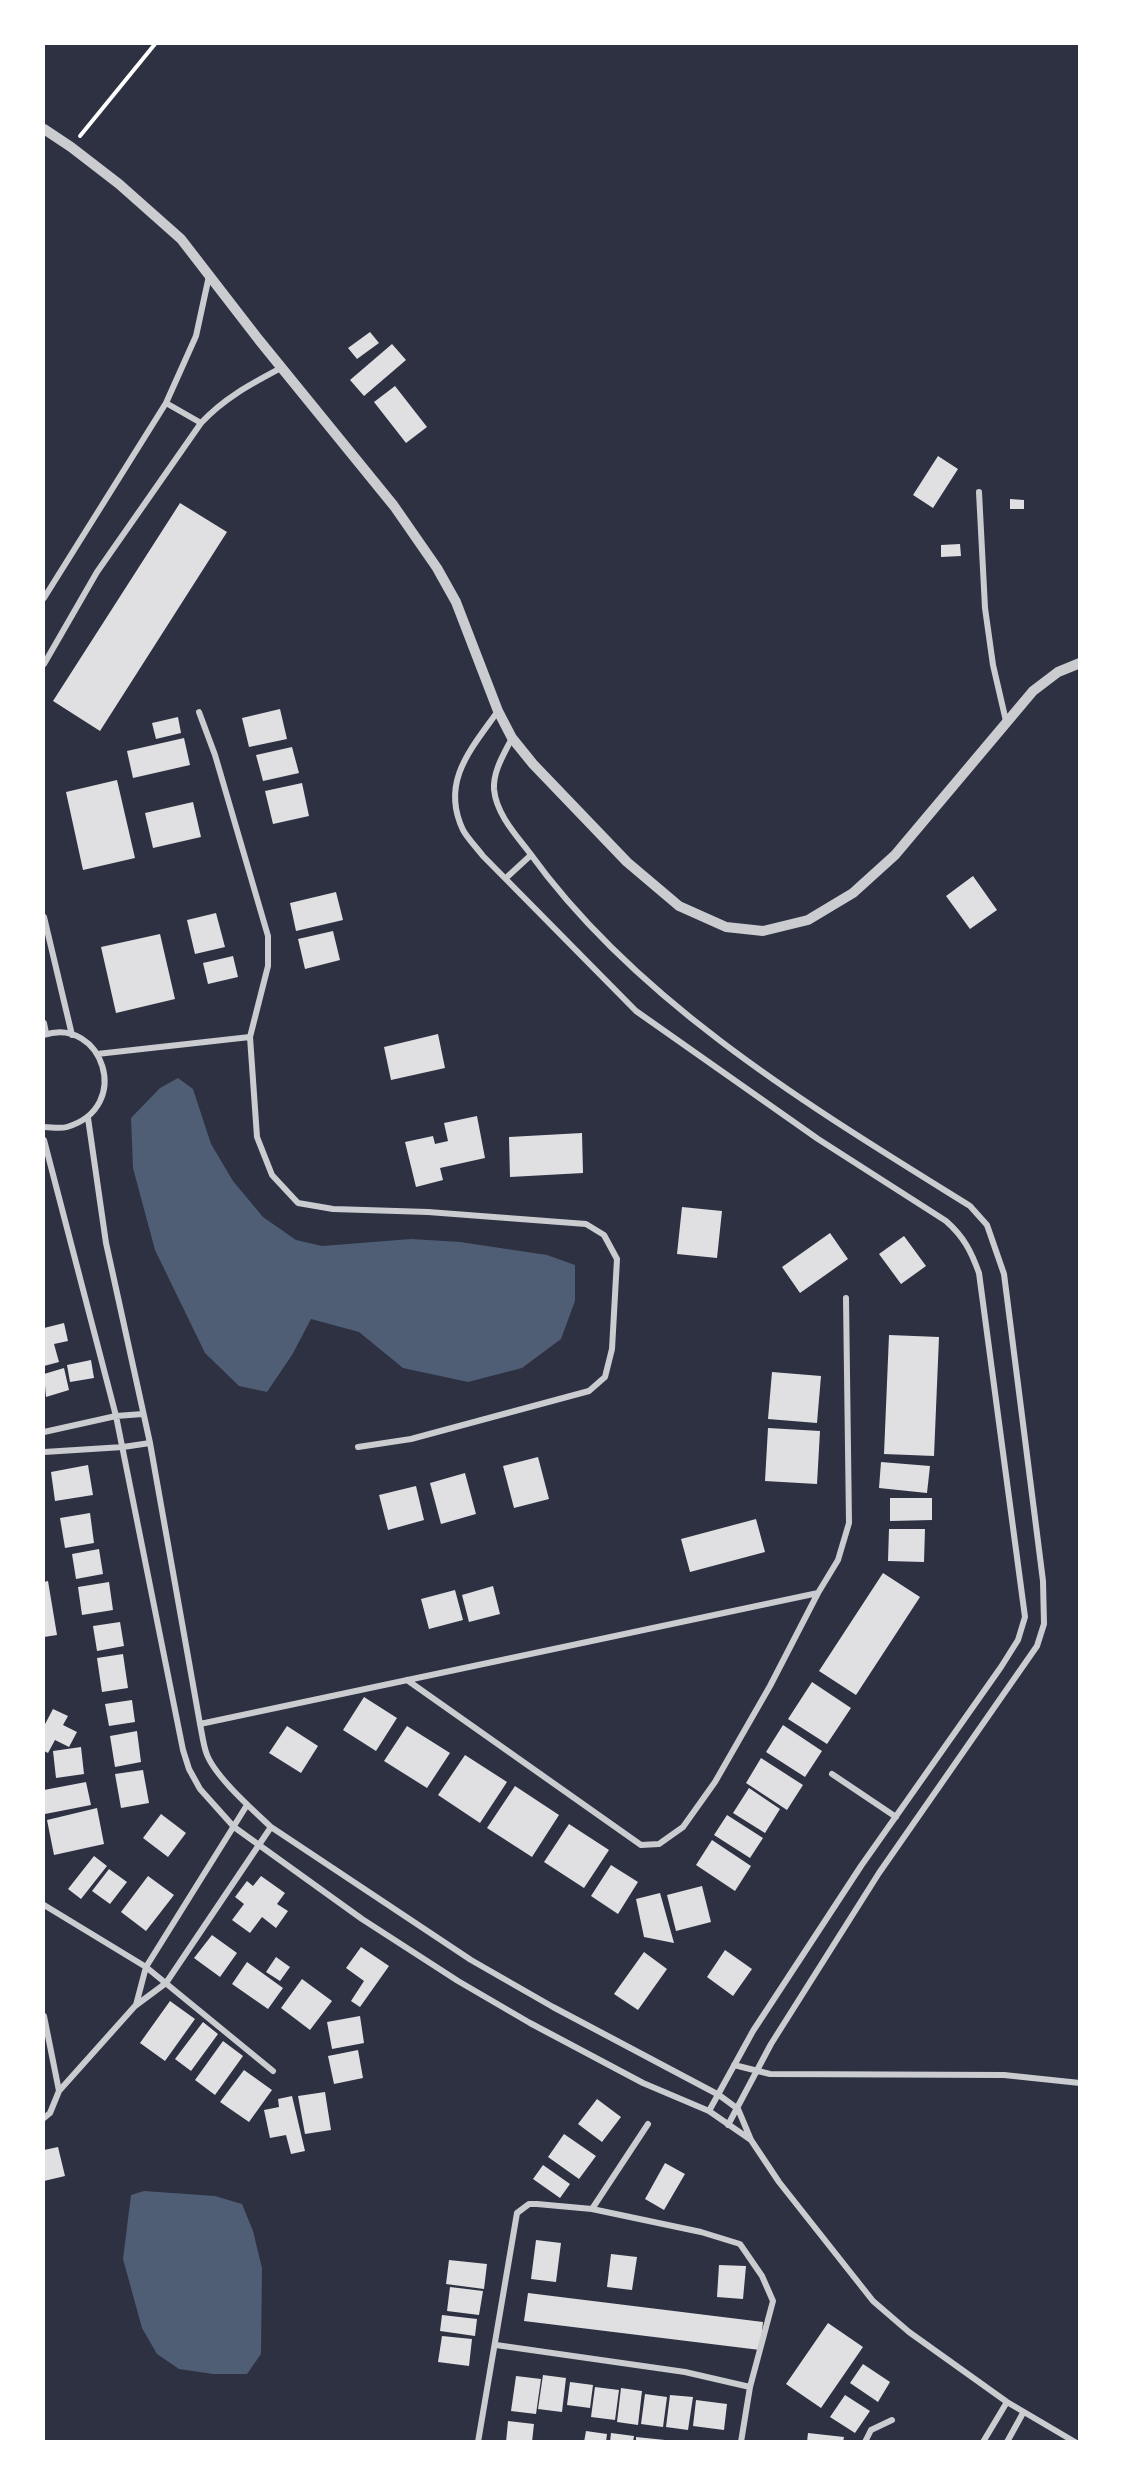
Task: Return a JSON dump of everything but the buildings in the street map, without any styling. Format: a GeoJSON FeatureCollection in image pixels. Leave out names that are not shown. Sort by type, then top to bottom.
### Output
{"type":"FeatureCollection","features":[{"type":"Feature","properties":{"kind":"street"},"geometry":{"type":"LineString","coordinates":[[44,129],[119,184],[181,238],[281,368],[394,506],[437,568],[456,602],[498,711],[512,738],[533,764],[627,862],[679,906],[726,927],[764,931],[808,920],[853,893],[895,855],[1033,691],[1058,672],[1080,663]]}},
{"type":"Feature","properties":{"kind":"street"},"geometry":{"type":"LineString","coordinates":[[44,598],[166,403],[196,336],[209,276]]}},
{"type":"Feature","properties":{"kind":"street"},"geometry":{"type":"LineString","coordinates":[[44,664],[98,572],[201,423],[217,406],[234,393],[281,368]]}},
{"type":"Feature","properties":{"kind":"street"},"geometry":{"type":"LineString","coordinates":[[166,403],[201,423]]}},
{"type":"Feature","properties":{"kind":"street"},"geometry":{"type":"LineString","coordinates":[[979,492],[985,608],[993,665],[1007,722]]}},
{"type":"Feature","properties":{"kind":"street"},"geometry":{"type":"LineString","coordinates":[[498,711],[460,768],[454,787],[456,810],[464,831],[483,856],[636,1011],[818,1139],[946,1221],[962,1235],[971,1251],[978,1274],[1025,1617],[1018,1640],[753,2031],[709,2111]]}},
{"type":"Feature","properties":{"kind":"street"},"geometry":{"type":"LineString","coordinates":[[199,712],[215,756],[268,936],[268,966],[250,1037],[257,1137],[272,1174],[298,1203],[333,1209],[428,1212],[586,1224],[604,1235],[617,1259],[612,1349],[605,1377],[589,1391],[411,1438],[357,1447]]}},
{"type":"Feature","properties":{"kind":"street"},"geometry":{"type":"LineString","coordinates":[[512,738],[498,766],[495,789],[503,816],[550,882],[633,969],[656,989],[787,1090],[970,1206],[987,1226],[1004,1274],[1043,1581],[1044,1624],[1037,1646],[879,1873],[771,2044],[728,2126]]}},
{"type":"Feature","properties":{"kind":"street"},"geometry":{"type":"LineString","coordinates":[[506,878],[531,855]]}},
{"type":"Feature","properties":{"kind":"street"},"geometry":{"type":"LineString","coordinates":[[44,917],[72,1035]]}},
{"type":"Feature","properties":{"kind":"street"},"geometry":{"type":"LineString","coordinates":[[44,1023],[45,1034],[72,1035],[84,1041],[97,1054],[103,1066],[105,1085],[99,1103],[88,1118],[65,1128],[44,1127]]}},
{"type":"Feature","properties":{"kind":"street"},"geometry":{"type":"LineString","coordinates":[[97,1054],[250,1037]]}},
{"type":"Feature","properties":{"kind":"street"},"geometry":{"type":"LineString","coordinates":[[88,1118],[106,1243],[150,1443],[200,1724],[206,1754],[218,1772],[271,1827],[471,1960],[623,2045],[719,2095],[738,2109],[751,2140],[778,2182],[873,2301],[909,2331],[1023,2414],[1075,2442]]}},
{"type":"Feature","properties":{"kind":"street"},"geometry":{"type":"LineString","coordinates":[[44,1140],[116,1416],[183,1750],[189,1769],[200,1789],[234,1827],[362,1919],[509,2011],[643,2083],[709,2111],[751,2140]]}},
{"type":"Feature","properties":{"kind":"street"},"geometry":{"type":"LineString","coordinates":[[407,1680],[641,1845],[658,1844],[682,1827],[715,1782],[838,1560],[849,1523],[846,1298]]}},
{"type":"Feature","properties":{"kind":"street"},"geometry":{"type":"LineString","coordinates":[[44,1432],[116,1416],[143,1414]]}},
{"type":"Feature","properties":{"kind":"street"},"geometry":{"type":"LineString","coordinates":[[44,1452],[150,1443]]}},
{"type":"Feature","properties":{"kind":"street"},"geometry":{"type":"LineString","coordinates":[[200,1724],[818,1593]]}},
{"type":"Feature","properties":{"kind":"street"},"geometry":{"type":"LineString","coordinates":[[832,1774],[896,1817]]}},
{"type":"Feature","properties":{"kind":"street"},"geometry":{"type":"LineString","coordinates":[[135,2006],[147,1966],[247,1804]]}},
{"type":"Feature","properties":{"kind":"street"},"geometry":{"type":"LineString","coordinates":[[44,2118],[50,2113],[59,2091],[135,2006],[165,1983],[194,1944],[271,1827]]}},
{"type":"Feature","properties":{"kind":"street"},"geometry":{"type":"LineString","coordinates":[[44,1905],[147,1966],[273,2071]]}},
{"type":"Feature","properties":{"kind":"street"},"geometry":{"type":"LineString","coordinates":[[44,2016],[59,2091]]}},
{"type":"Feature","properties":{"kind":"street"},"geometry":{"type":"LineString","coordinates":[[734,2065],[770,2074],[1004,2075],[1080,2084]]}},
{"type":"Feature","properties":{"kind":"street"},"geometry":{"type":"LineString","coordinates":[[592,2209],[648,2124]]}},
{"type":"Feature","properties":{"kind":"street"},"geometry":{"type":"LineString","coordinates":[[478,2442],[517,2213],[529,2204],[592,2209],[701,2232],[740,2244],[762,2276],[773,2301],[750,2387],[741,2442]]}},
{"type":"Feature","properties":{"kind":"street"},"geometry":{"type":"LineString","coordinates":[[496,2345],[685,2372],[750,2387]]}},
{"type":"Feature","properties":{"kind":"street"},"geometry":{"type":"LineString","coordinates":[[983,2442],[1007,2402]]}},
{"type":"Feature","properties":{"kind":"street"},"geometry":{"type":"LineString","coordinates":[[1007,2442],[1023,2414]]}},
{"type":"Feature","properties":{"kind":"street"},"geometry":{"type":"LineString","coordinates":[[865,2442],[871,2430],[892,2420]]}},
{"type":"Feature","properties":{"kind":"path"},"geometry":{"type":"LineString","coordinates":[[71,147],[155,44]]}},
{"type":"Feature","properties":{"kind":"water"},"geometry":{"type":"Polygon","coordinates":[[[178,1078],[193,1089],[211,1144],[233,1181],[263,1217],[296,1240],[322,1246],[411,1239],[460,1242],[547,1255],[575,1265],[575,1301],[561,1339],[522,1368],[468,1382],[403,1368],[359,1332],[311,1319],[292,1355],[267,1392],[239,1386],[205,1353],[155,1250],[133,1168],[131,1118],[160,1088],[178,1078]]]}},
{"type":"Feature","properties":{"kind":"water"},"geometry":{"type":"Polygon","coordinates":[[[144,2191],[215,2196],[242,2204],[253,2231],[262,2268],[261,2354],[247,2374],[213,2374],[179,2369],[157,2354],[142,2328],[123,2259],[131,2195],[144,2191]]]}}]}
